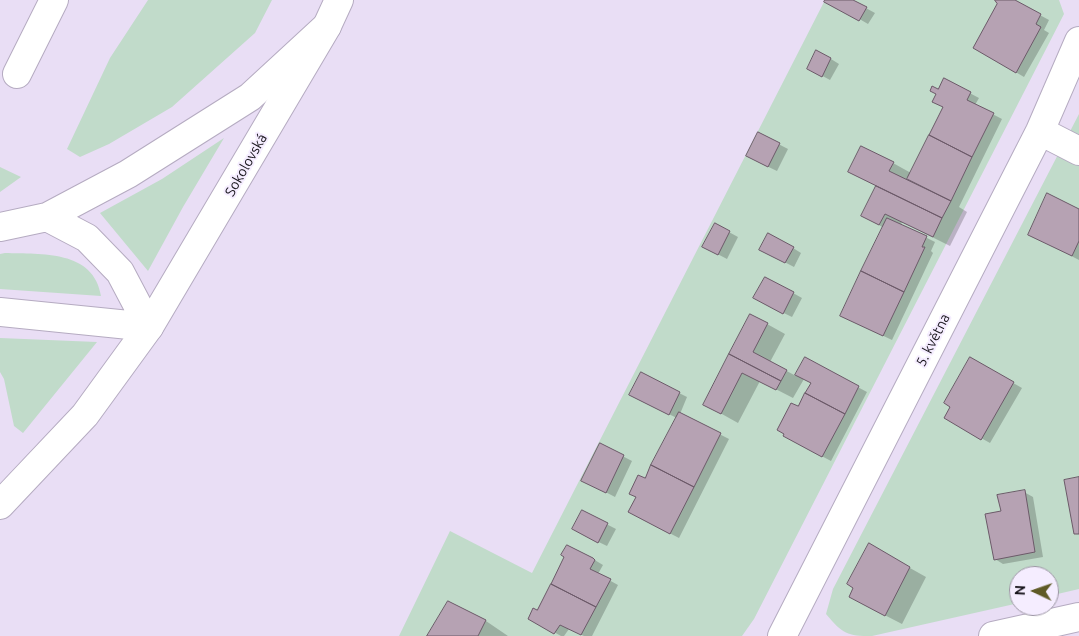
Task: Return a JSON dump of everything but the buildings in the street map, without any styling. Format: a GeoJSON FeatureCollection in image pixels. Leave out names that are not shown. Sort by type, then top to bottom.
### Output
{"type":"FeatureCollection","features":[{"type":"Feature","properties":{"kind":"main road"},"geometry":{"type":"LineString","coordinates":[[17,74],[54,0]]}},
{"type":"Feature","properties":{"kind":"main road","name":"Sokolovská"},"geometry":{"type":"LineString","coordinates":[[0,505],[86,415],[149,327],[327,26],[339,0]]}},
{"type":"Feature","properties":{"kind":"main road"},"geometry":{"type":"LineString","coordinates":[[0,227],[47,217],[128,174],[250,97],[327,26]]}},
{"type":"Feature","properties":{"kind":"main road","name":"5. května"},"geometry":{"type":"LineString","coordinates":[[782,636],[1040,131],[1079,41]]}},
{"type":"Feature","properties":{"kind":"main road"},"geometry":{"type":"LineString","coordinates":[[1040,131],[1079,151]]}},
{"type":"Feature","properties":{"kind":"main road"},"geometry":{"type":"LineString","coordinates":[[47,217],[86,238],[120,272],[149,327]]}},
{"type":"Feature","properties":{"kind":"main road"},"geometry":{"type":"LineString","coordinates":[[0,312],[149,327]]}},
{"type":"Feature","properties":{"kind":"main road"},"geometry":{"type":"LineString","coordinates":[[992,636],[1079,617]]}},
{"type":"Feature","properties":{"kind":"green space"},"geometry":{"type":"Polygon","coordinates":[[[148,0],[272,0],[255,33],[172,107],[109,144],[80,157],[67,149],[110,58],[148,0]]]}},
{"type":"Feature","properties":{"kind":"green space"},"geometry":{"type":"Polygon","coordinates":[[[825,0],[1059,0],[1064,14],[754,619],[742,636],[399,636],[450,531],[532,573],[825,0]]]}},
{"type":"Feature","properties":{"kind":"green space"},"geometry":{"type":"Polygon","coordinates":[[[1079,114],[1079,589],[1059,594],[1059,566],[1009,566],[1009,605],[872,636],[851,634],[841,630],[826,614],[833,589],[1079,114]]]}},
{"type":"Feature","properties":{"kind":"green space"},"geometry":{"type":"Polygon","coordinates":[[[224,138],[148,271],[100,213],[162,179],[224,138]]]}},
{"type":"Feature","properties":{"kind":"green space"},"geometry":{"type":"Polygon","coordinates":[[[0,167],[21,177],[0,192],[0,167]]]}},
{"type":"Feature","properties":{"kind":"green space"},"geometry":{"type":"Polygon","coordinates":[[[0,254],[49,255],[77,262],[88,270],[96,281],[101,296],[0,289],[0,254]]]}},
{"type":"Feature","properties":{"kind":"green space"},"geometry":{"type":"Polygon","coordinates":[[[0,338],[97,342],[23,433],[14,426],[4,379],[0,372],[0,338]]]}}]}
